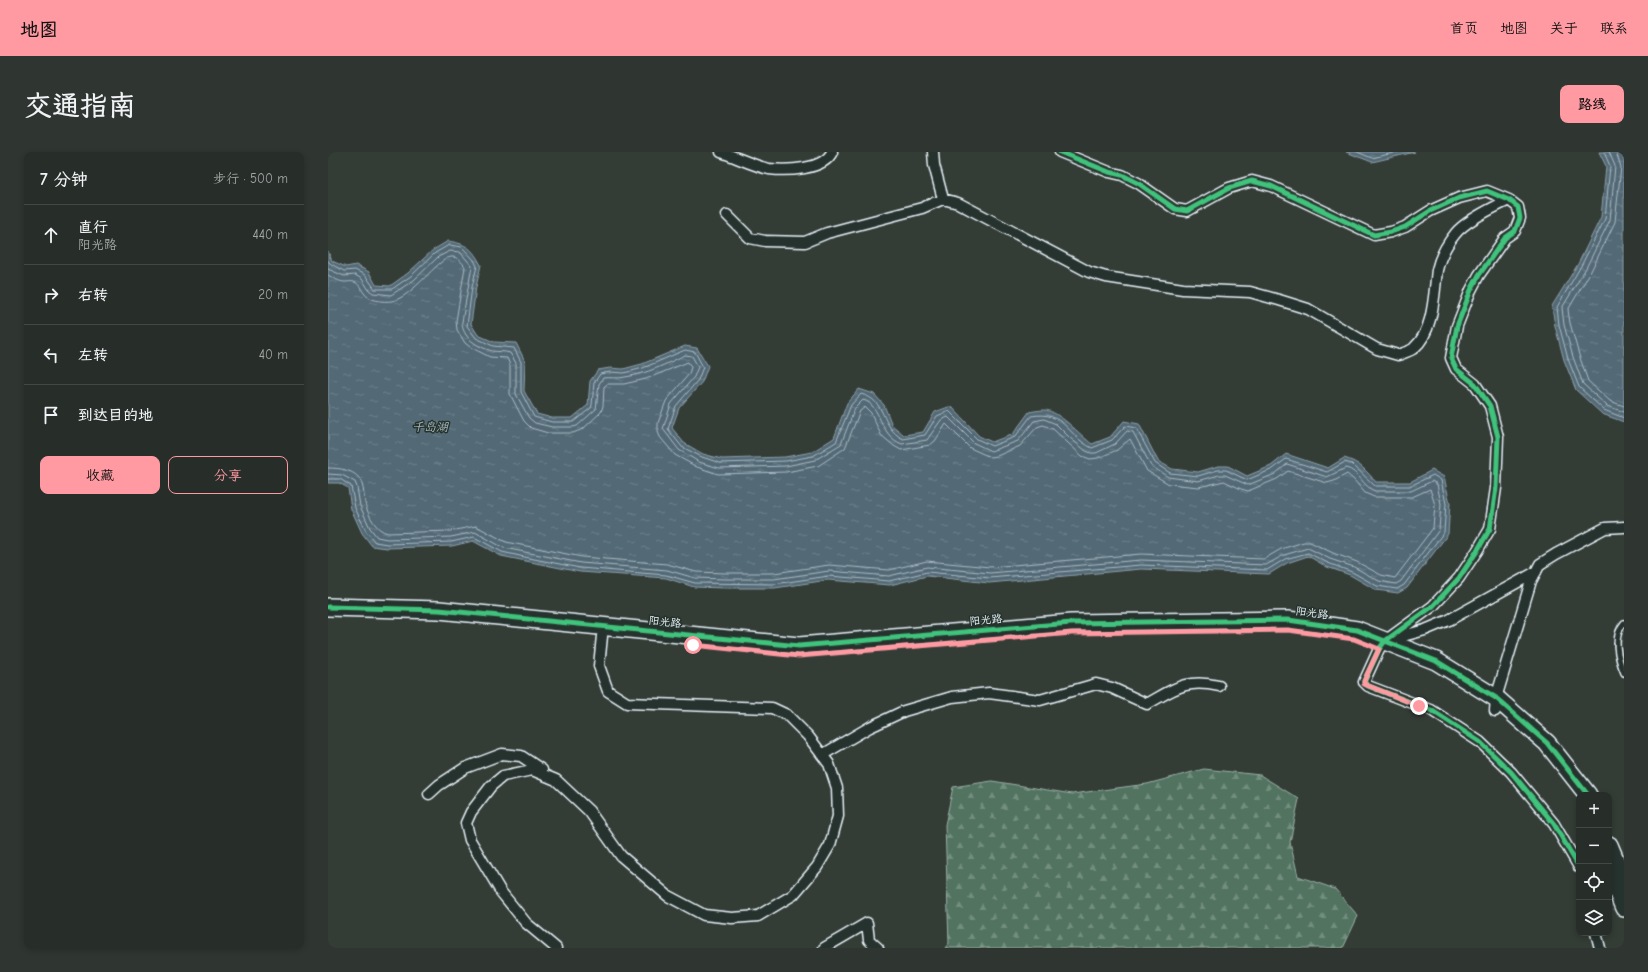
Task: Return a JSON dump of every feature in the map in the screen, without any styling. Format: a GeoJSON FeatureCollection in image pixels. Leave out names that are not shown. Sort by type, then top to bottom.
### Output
{"type":"FeatureCollection","features":[{"type":"Feature","properties":{"kind":"main road","name":"阳光路"},"geometry":{"type":"LineString","coordinates":[[328,607],[439,610],[799,646],[1071,623],[1288,620],[1357,630],[1382,645],[1496,704],[1547,743],[1586,792]]}},
{"type":"Feature","properties":{"kind":"main road","name":"阳光路"},"geometry":{"type":"LineString","coordinates":[[328,617],[438,620],[799,656],[1072,633],[1288,630],[1354,639],[1382,645]]}},
{"type":"Feature","properties":{"kind":"main road","name":"阳光路"},"geometry":{"type":"LineString","coordinates":[[1496,704],[1539,750],[1576,796]]}},
{"type":"Feature","properties":{"kind":"main road"},"geometry":{"type":"LineString","coordinates":[[1612,852],[1624,882]]}},
{"type":"Feature","properties":{"kind":"main road"},"geometry":{"type":"LineString","coordinates":[[1612,879],[1624,908]]}},
{"type":"Feature","properties":{"kind":"street"},"geometry":{"type":"LineString","coordinates":[[721,152],[768,168],[793,169],[813,166],[829,159],[832,152]]}},
{"type":"Feature","properties":{"kind":"street"},"geometry":{"type":"LineString","coordinates":[[933,152],[934,165],[943,199]]}},
{"type":"Feature","properties":{"kind":"street"},"geometry":{"type":"LineString","coordinates":[[1060,152],[1127,178],[1175,209],[1187,211],[1229,188],[1252,181],[1271,186],[1374,235],[1391,232],[1405,227],[1430,211],[1459,198],[1480,192],[1487,191],[1509,200],[1518,207],[1520,218],[1515,231],[1505,238],[1479,275],[1471,290],[1457,326],[1451,358],[1456,369],[1475,384],[1490,406],[1498,437],[1496,488],[1490,529],[1459,578],[1433,606],[1382,645],[1364,681],[1364,684],[1431,710],[1480,742],[1511,772],[1554,824],[1577,864]]}},
{"type":"Feature","properties":{"kind":"street"},"geometry":{"type":"LineString","coordinates":[[727,215],[750,238],[804,242],[827,233],[922,208],[943,199],[958,203],[972,210],[1089,272],[1106,277],[1183,289],[1250,292],[1308,309],[1377,349],[1398,355],[1414,348],[1423,335],[1430,317],[1436,289],[1438,268],[1445,249],[1456,232],[1487,210],[1509,200]]}},
{"type":"Feature","properties":{"kind":"street"},"geometry":{"type":"LineString","coordinates":[[1496,704],[1531,581],[1540,564],[1605,528],[1624,527]]}},
{"type":"Feature","properties":{"kind":"street"},"geometry":{"type":"LineString","coordinates":[[1382,645],[1449,620],[1536,572]]}},
{"type":"Feature","properties":{"kind":"street"},"geometry":{"type":"LineString","coordinates":[[556,948],[526,923],[502,892],[470,840],[466,824],[471,812],[491,786],[503,776],[532,770],[556,780],[589,811],[621,856],[668,896],[704,915],[732,918],[758,916],[794,895],[818,867],[830,845],[838,816],[837,788],[828,764],[808,736],[787,715],[772,708],[627,703],[608,691],[603,679],[599,666],[602,636]]}},
{"type":"Feature","properties":{"kind":"street"},"geometry":{"type":"LineString","coordinates":[[822,755],[870,727],[904,711],[952,698],[989,693],[1040,700],[1096,684],[1112,688],[1147,704],[1181,685],[1206,683],[1218,686]]}},
{"type":"Feature","properties":{"kind":"street"},"geometry":{"type":"LineString","coordinates":[[429,794],[439,785],[465,768],[502,754],[521,756],[541,768],[545,776]]}},
{"type":"Feature","properties":{"kind":"street"},"geometry":{"type":"LineString","coordinates":[[824,948],[867,923],[869,940],[878,948]]}},
{"type":"Feature","properties":{"kind":"street"},"geometry":{"type":"LineString","coordinates":[[1597,936],[1600,948]]}},
{"type":"Feature","properties":{"kind":"lane"},"geometry":{"type":"LineString","coordinates":[[1624,623],[1621,627],[1617,641],[1619,662],[1624,673]]}},
{"type":"Feature","properties":{"kind":"green space"},"geometry":{"type":"Polygon","coordinates":[[[1204,769],[1260,775],[1299,799],[1290,842],[1298,876],[1335,889],[1358,916],[1343,948],[945,948],[949,943],[945,825],[953,787],[992,781],[1072,794],[1147,784],[1204,769]]]}},
{"type":"Feature","properties":{"kind":"water"},"geometry":{"type":"Polygon","coordinates":[[[1346,152],[1415,152],[1372,162],[1346,152]]]}},
{"type":"Feature","properties":{"kind":"water"},"geometry":{"type":"Polygon","coordinates":[[[1599,152],[1624,152],[1624,422],[1602,414],[1576,390],[1564,360],[1555,326],[1552,306],[1578,264],[1601,217],[1606,166],[1599,152]]]}},
{"type":"Feature","properties":{"kind":"water","name":"千岛湖"},"geometry":{"type":"Polygon","coordinates":[[[448,241],[464,245],[475,254],[481,265],[476,287],[471,324],[478,335],[494,342],[516,343],[525,361],[524,391],[537,414],[552,418],[572,418],[588,405],[590,381],[598,370],[610,368],[623,369],[642,364],[685,346],[697,348],[708,366],[702,382],[679,408],[672,428],[684,443],[703,454],[722,459],[785,457],[812,452],[834,438],[847,403],[859,389],[874,394],[884,405],[892,425],[904,435],[923,432],[935,412],[951,406],[979,436],[992,442],[1013,434],[1029,412],[1045,410],[1057,414],[1092,444],[1110,437],[1124,421],[1139,424],[1158,461],[1172,469],[1198,472],[1218,466],[1228,466],[1247,476],[1271,466],[1286,454],[1328,468],[1344,458],[1362,467],[1376,482],[1410,482],[1432,470],[1444,477],[1450,503],[1448,534],[1407,588],[1398,593],[1376,590],[1350,575],[1327,567],[1308,556],[1287,563],[1269,574],[1141,569],[989,583],[927,576],[890,585],[828,580],[775,588],[725,588],[694,587],[666,578],[580,572],[501,556],[473,541],[452,546],[387,548],[372,546],[362,533],[351,509],[348,488],[339,483],[328,483],[328,251],[332,261],[346,267],[356,265],[369,272],[376,285],[390,286],[408,273],[433,250],[448,241]]]}},
{"type":"Feature","properties":{"kind":"cycle path"},"geometry":{"type":"LineString","coordinates":[[1060,152],[1109,172],[1122,175],[1138,183],[1175,209],[1187,211],[1229,188],[1252,181],[1271,186],[1374,235],[1391,232],[1405,227],[1430,211],[1459,198],[1487,191],[1509,200],[1518,207],[1520,218],[1515,231],[1505,238],[1479,275],[1471,290],[1457,326],[1451,358],[1456,369],[1475,384],[1490,406],[1498,437],[1496,488],[1490,529],[1459,578],[1433,606],[1385,641],[1379,649],[1364,682],[1368,686],[1431,710],[1480,742],[1511,772],[1554,824],[1577,864]]}},
{"type":"Feature","properties":{"kind":"cycle path"},"geometry":{"type":"LineString","coordinates":[[328,607],[439,610],[799,646],[1071,623],[1288,620],[1357,630],[1436,661],[1496,698],[1547,743],[1586,792]]}},
{"type":"Feature","properties":{"kind":"route"},"geometry":{"type":"LineString","coordinates":[[693,645],[799,656],[1072,633],[1288,630],[1354,639],[1379,649],[1364,684],[1419,706]]}}]}
